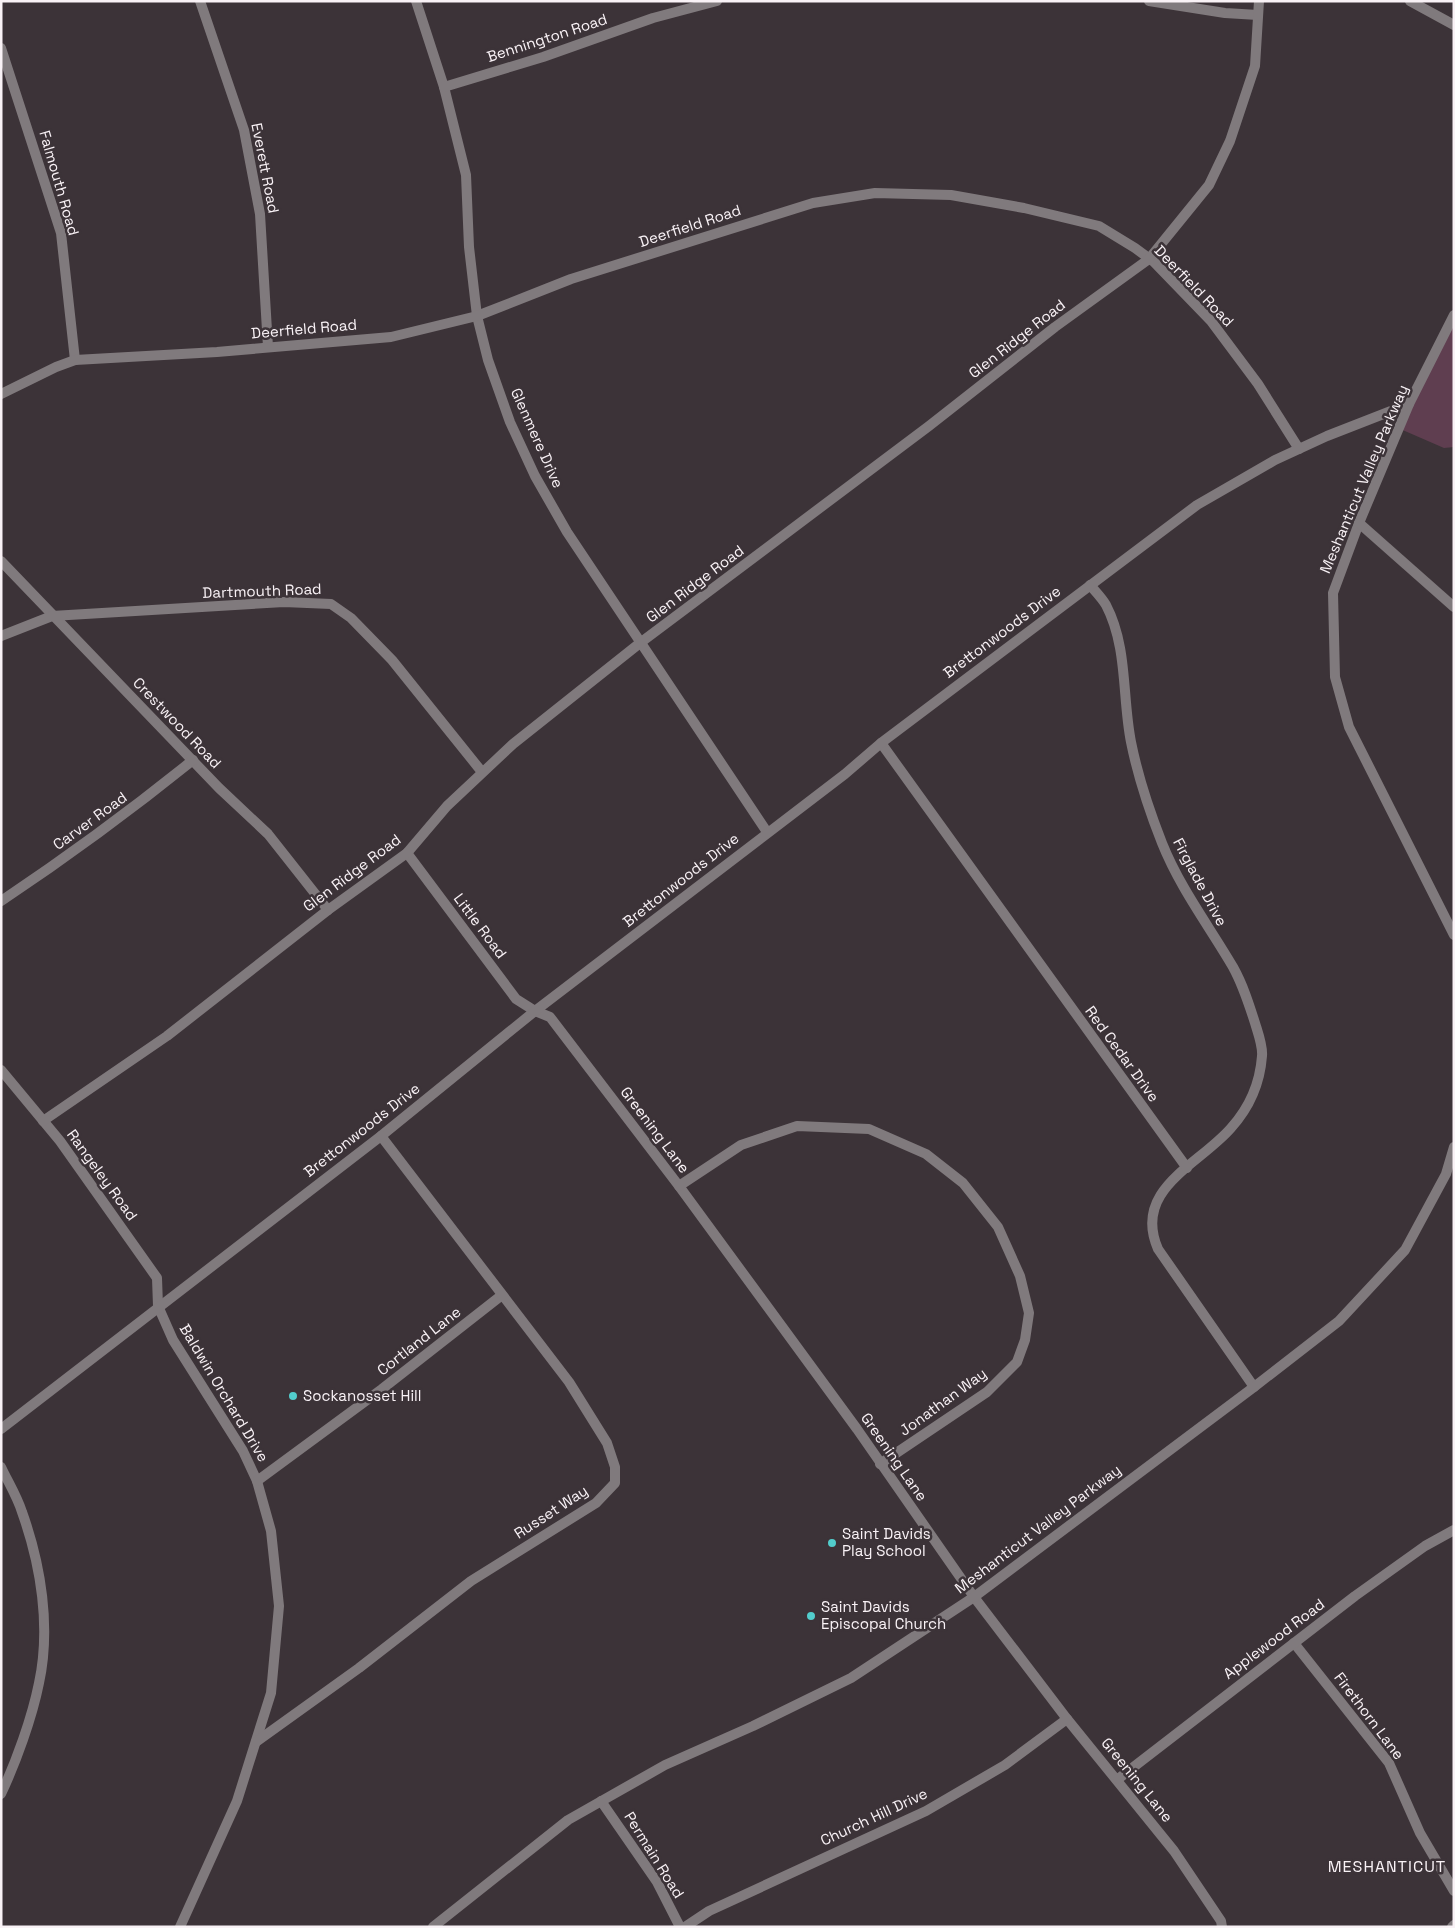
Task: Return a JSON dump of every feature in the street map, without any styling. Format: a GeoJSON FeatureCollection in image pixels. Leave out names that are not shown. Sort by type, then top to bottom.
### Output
{"type":"FeatureCollection","features":[{"type":"Feature","properties":{"kind":"street","name":"Everett Road"},"geometry":{"type":"LineString","coordinates":[[200,1],[244,130],[260,214],[268,346]]}},
{"type":"Feature","properties":{"kind":"street","name":"Glenmere Drive"},"geometry":{"type":"LineString","coordinates":[[416,1],[444,87],[466,176],[470,247],[477,316],[488,360],[510,422],[535,476],[567,532],[767,832]]}},
{"type":"Feature","properties":{"kind":"street","name":"Bennington Road"},"geometry":{"type":"LineString","coordinates":[[444,87],[543,58],[653,18],[717,1]]}},
{"type":"Feature","properties":{"kind":"street"},"geometry":{"type":"LineString","coordinates":[[1149,1],[1225,13],[1258,15]]}},
{"type":"Feature","properties":{"kind":"street","name":"Glen Ridge Road"},"geometry":{"type":"LineString","coordinates":[[43,1121],[167,1036],[328,910],[407,853],[446,806],[513,744],[640,644],[921,432],[1055,327],[1149,259],[1209,185],[1230,141],[1255,66],[1259,1]]}},
{"type":"Feature","properties":{"kind":"street"},"geometry":{"type":"LineString","coordinates":[[1410,1],[1454,25]]}},
{"type":"Feature","properties":{"kind":"street","name":"Falmouth Road"},"geometry":{"type":"LineString","coordinates":[[1,48],[60,233],[75,360]]}},
{"type":"Feature","properties":{"kind":"street","name":"Deerfield Road"},"geometry":{"type":"LineString","coordinates":[[1,394],[56,367],[75,360],[217,352],[268,346],[391,337],[477,316],[571,279],[803,206],[876,193],[951,195],[1024,208],[1099,226],[1135,248],[1149,259],[1211,321],[1258,384],[1299,449]]}},
{"type":"Feature","properties":{"kind":"street","name":"Meshanticut Valley Parkway"},"geometry":{"type":"LineString","coordinates":[[1454,315],[1409,404],[1333,592],[1335,677],[1349,727],[1454,934]]}},
{"type":"Feature","properties":{"kind":"street","name":"Brettonwoods Drive"},"geometry":{"type":"LineString","coordinates":[[1,1429],[158,1306],[381,1136],[535,1011],[845,774],[880,743],[1197,505],[1275,460],[1409,404]]}},
{"type":"Feature","properties":{"kind":"street"},"geometry":{"type":"LineString","coordinates":[[1359,524],[1454,607]]}},
{"type":"Feature","properties":{"kind":"street","name":"Crestwood Road"},"geometry":{"type":"LineString","coordinates":[[1,561],[52,616],[268,834],[328,910]]}},
{"type":"Feature","properties":{"kind":"street","name":"Firglade Drive"},"geometry":{"type":"LineString","coordinates":[[1090,585],[1106,604],[1115,628],[1124,673],[1130,741],[1148,807],[1169,861],[1201,918],[1233,968],[1247,998],[1262,1054],[1258,1082],[1248,1104],[1231,1128],[1187,1168]]}},
{"type":"Feature","properties":{"kind":"street","name":"Dartmouth Road"},"geometry":{"type":"LineString","coordinates":[[1,636],[52,616],[284,602],[331,604],[352,618],[392,660],[482,772]]}},
{"type":"Feature","properties":{"kind":"street","name":"Red Cedar Drive"},"geometry":{"type":"LineString","coordinates":[[880,743],[1187,1168]]}},
{"type":"Feature","properties":{"kind":"street","name":"Carver Road"},"geometry":{"type":"LineString","coordinates":[[1,901],[51,868],[145,799],[193,760]]}},
{"type":"Feature","properties":{"kind":"street","name":"Little Road"},"geometry":{"type":"LineString","coordinates":[[407,853],[516,999],[535,1011]]}},
{"type":"Feature","properties":{"kind":"street","name":"Greening Lane"},"geometry":{"type":"LineString","coordinates":[[535,1011],[550,1017],[679,1186],[974,1597],[1067,1719],[1118,1779],[1174,1850],[1221,1921],[1222,1927]]}},
{"type":"Feature","properties":{"kind":"street","name":"Rangeley Road"},"geometry":{"type":"LineString","coordinates":[[1,1070],[43,1121],[103,1200],[157,1278],[158,1306]]}},
{"type":"Feature","properties":{"kind":"street","name":"Jonathan Way"},"geometry":{"type":"LineString","coordinates":[[679,1186],[741,1145],[797,1126],[869,1128],[926,1154],[963,1182],[998,1227],[1020,1276],[1029,1313],[1025,1340],[1017,1362],[987,1392],[880,1464]]}},
{"type":"Feature","properties":{"kind":"street","name":"Russet Way"},"geometry":{"type":"LineString","coordinates":[[256,1742],[359,1668],[471,1581],[596,1503],[615,1483],[615,1467],[607,1443],[569,1382],[381,1136]]}},
{"type":"Feature","properties":{"kind":"street","name":"Meshanticut Valley Parkway"},"geometry":{"type":"LineString","coordinates":[[433,1927],[568,1820],[665,1765],[753,1726],[850,1678],[974,1597],[1254,1387],[1339,1322],[1405,1250],[1446,1174],[1454,1147]]}},
{"type":"Feature","properties":{"kind":"street"},"geometry":{"type":"LineString","coordinates":[[1187,1168],[1167,1184],[1150,1223],[1152,1236],[1158,1249],[1181,1284],[1254,1387]]}},
{"type":"Feature","properties":{"kind":"street","name":"Cortland Lane"},"geometry":{"type":"LineString","coordinates":[[257,1481],[382,1389],[502,1294]]}},
{"type":"Feature","properties":{"kind":"street","name":"Baldwin Orchard Drive"},"geometry":{"type":"LineString","coordinates":[[158,1306],[173,1340],[243,1450],[257,1481],[271,1531],[279,1606],[271,1693],[256,1742],[237,1801],[180,1927]]}},
{"type":"Feature","properties":{"kind":"street"},"geometry":{"type":"LineString","coordinates":[[1,1467],[22,1510],[34,1550],[41,1590],[44,1633],[39,1683],[13,1769],[1,1794]]}},
{"type":"Feature","properties":{"kind":"street","name":"Applewood Road"},"geometry":{"type":"LineString","coordinates":[[1118,1779],[1294,1643],[1425,1546],[1454,1530]]}},
{"type":"Feature","properties":{"kind":"street","name":"Firethorn Lane"},"geometry":{"type":"LineString","coordinates":[[1294,1643],[1389,1763],[1420,1833],[1454,1891]]}},
{"type":"Feature","properties":{"kind":"street","name":"Church Hill Drive"},"geometry":{"type":"LineString","coordinates":[[685,1927],[708,1911],[926,1811],[1005,1765],[1067,1719]]}},
{"type":"Feature","properties":{"kind":"street","name":"Permain Road"},"geometry":{"type":"LineString","coordinates":[[601,1801],[657,1882],[680,1927]]}},
{"type":"Feature","properties":{"kind":"shaded area"},"geometry":{"type":"Polygon","coordinates":[[[1454,313],[1454,447],[1444,448],[1398,428],[1454,313]]]}},
{"type":"Feature","properties":{"kind":"place","name":"Sockanosset Hill"},"geometry":{"type":"Point","coordinates":[293,1396]}},
{"type":"Feature","properties":{"kind":"place","name":"Saint Davids Play School"},"geometry":{"type":"Point","coordinates":[832,1543]}},
{"type":"Feature","properties":{"kind":"place","name":"Saint Davids Episcopal Church"},"geometry":{"type":"Point","coordinates":[811,1616]}},
{"type":"Feature","properties":{"kind":"district","name":"MESHANTICUT"},"geometry":{"type":"Point","coordinates":[1387,1866]}}]}
